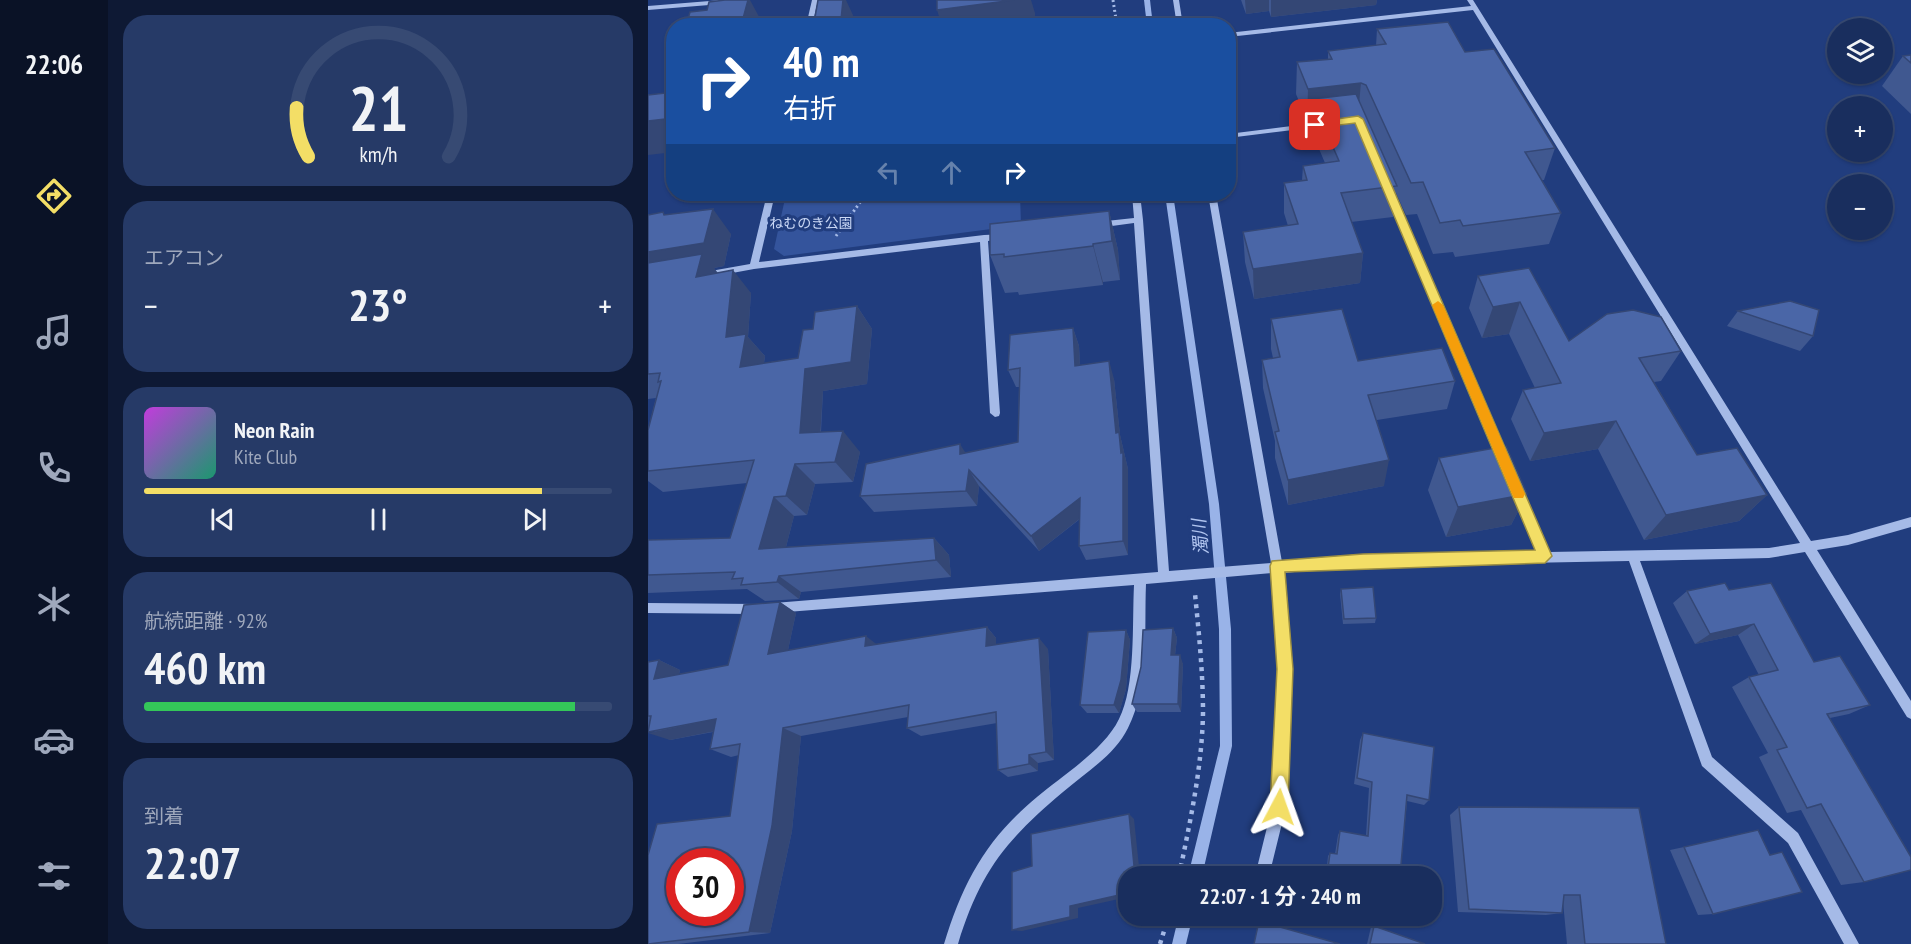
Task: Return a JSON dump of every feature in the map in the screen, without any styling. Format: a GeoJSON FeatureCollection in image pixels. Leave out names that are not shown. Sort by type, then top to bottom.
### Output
{"type":"FeatureCollection","features":[{"type":"Feature","properties":{"kind":"street"},"geometry":{"type":"LineString","coordinates":[[648,8],[746,0]]}},
{"type":"Feature","properties":{"kind":"street"},"geometry":{"type":"LineString","coordinates":[[811,18],[815,0]]}},
{"type":"Feature","properties":{"kind":"street"},"geometry":{"type":"LineString","coordinates":[[1176,0],[1179,18]]}},
{"type":"Feature","properties":{"kind":"street"},"geometry":{"type":"LineString","coordinates":[[1236,34],[1472,4],[1911,713]]}},
{"type":"Feature","properties":{"kind":"street"},"geometry":{"type":"LineString","coordinates":[[1236,135],[1335,122]]}},
{"type":"Feature","properties":{"kind":"street"},"geometry":{"type":"LineString","coordinates":[[1386,185],[1508,469]]}},
{"type":"Feature","properties":{"kind":"street"},"geometry":{"type":"LineString","coordinates":[[754,266],[769,201]]}},
{"type":"Feature","properties":{"kind":"street"},"geometry":{"type":"LineString","coordinates":[[1137,201],[1164,575]]}},
{"type":"Feature","properties":{"kind":"street"},"geometry":{"type":"LineString","coordinates":[[1213,201],[1277,566],[1285,669],[1279,807],[1264,866]]}},
{"type":"Feature","properties":{"kind":"street"},"geometry":{"type":"LineString","coordinates":[[1083,226],[1139,220]]}},
{"type":"Feature","properties":{"kind":"street"},"geometry":{"type":"LineString","coordinates":[[695,277],[754,266],[1017,234]]}},
{"type":"Feature","properties":{"kind":"street"},"geometry":{"type":"LineString","coordinates":[[984,238],[995,414]]}},
{"type":"Feature","properties":{"kind":"street"},"geometry":{"type":"LineString","coordinates":[[1512,480],[1545,556]]}},
{"type":"Feature","properties":{"kind":"street"},"geometry":{"type":"LineString","coordinates":[[648,609],[760,609],[1277,566],[1363,561],[1770,553],[1848,540],[1911,522]]}},
{"type":"Feature","properties":{"kind":"street"},"geometry":{"type":"LineString","coordinates":[[1633,556],[1707,761],[1793,838],[1852,944]]}},
{"type":"Feature","properties":{"kind":"street"},"geometry":{"type":"LineString","coordinates":[[951,944],[973,885],[994,848],[1024,815],[1103,750],[1123,726],[1133,694],[1140,578]]}},
{"type":"Feature","properties":{"kind":"path"},"geometry":{"type":"LineString","coordinates":[[1113,0],[1116,18]]}},
{"type":"Feature","properties":{"kind":"path"},"geometry":{"type":"LineString","coordinates":[[830,257],[835,237],[861,201]]}},
{"type":"Feature","properties":{"kind":"path"},"geometry":{"type":"LineString","coordinates":[[1181,866],[1191,817],[1202,731],[1202,672],[1197,574]]}},
{"type":"Feature","properties":{"kind":"path"},"geometry":{"type":"LineString","coordinates":[[1160,944],[1166,926]]}},
{"type":"Feature","properties":{"kind":"green space","name":"ねむのき公園"},"geometry":{"type":"Polygon","coordinates":[[[784,201],[1020,201],[1021,225],[784,256],[774,249],[784,201]]]}},
{"type":"Feature","properties":{"kind":"building"},"geometry":{"type":"Polygon","coordinates":[[[748,0],[743,18],[688,18],[690,12],[707,10],[709,2],[748,0]]]}},
{"type":"Feature","properties":{"kind":"building"},"geometry":{"type":"Polygon","coordinates":[[[818,0],[843,0],[841,18],[815,18],[818,0]]]}},
{"type":"Feature","properties":{"kind":"building"},"geometry":{"type":"Polygon","coordinates":[[[937,0],[1014,0],[937,10],[937,0]]]}},
{"type":"Feature","properties":{"kind":"building"},"geometry":{"type":"Polygon","coordinates":[[[1448,22],[1465,52],[1494,49],[1555,148],[1525,152],[1561,213],[1463,226],[1460,220],[1440,223],[1423,182],[1411,183],[1366,85],[1361,83],[1308,89],[1297,62],[1332,59],[1328,51],[1386,44],[1377,29],[1448,22]]]}},
{"type":"Feature","properties":{"kind":"building"},"geometry":{"type":"Polygon","coordinates":[[[1911,55],[1911,63],[1903,56],[1911,55]]]}},
{"type":"Feature","properties":{"kind":"building"},"geometry":{"type":"Polygon","coordinates":[[[666,93],[666,119],[648,121],[648,95],[666,93]]]}},
{"type":"Feature","properties":{"kind":"building"},"geometry":{"type":"Polygon","coordinates":[[[1356,94],[1397,186],[1341,193],[1363,253],[1253,269],[1243,232],[1298,224],[1284,183],[1307,180],[1303,166],[1339,161],[1312,99],[1356,94]]]}},
{"type":"Feature","properties":{"kind":"building"},"geometry":{"type":"Polygon","coordinates":[[[713,209],[704,243],[648,252],[648,215],[713,209]]]}},
{"type":"Feature","properties":{"kind":"building"},"geometry":{"type":"Polygon","coordinates":[[[1109,211],[1112,241],[1093,244],[1093,246],[1004,257],[1004,254],[990,255],[990,224],[1109,211]]]}},
{"type":"Feature","properties":{"kind":"building"},"geometry":{"type":"Polygon","coordinates":[[[702,254],[696,277],[733,270],[726,337],[746,334],[740,367],[798,358],[803,330],[813,329],[815,312],[857,306],[851,362],[805,369],[800,433],[843,431],[835,462],[795,464],[786,496],[774,497],[759,549],[934,538],[936,560],[779,576],[777,582],[741,585],[743,578],[732,579],[735,572],[648,575],[648,540],[730,538],[754,460],[648,471],[648,430],[661,381],[658,382],[660,373],[648,374],[648,263],[702,254]]]}},
{"type":"Feature","properties":{"kind":"building"},"geometry":{"type":"Polygon","coordinates":[[[1529,268],[1569,341],[1607,314],[1633,310],[1661,317],[1681,351],[1639,358],[1697,455],[1737,448],[1767,495],[1666,515],[1616,421],[1544,433],[1523,390],[1561,383],[1520,302],[1493,307],[1478,276],[1529,268]]]}},
{"type":"Feature","properties":{"kind":"building"},"geometry":{"type":"Polygon","coordinates":[[[1790,301],[1819,310],[1813,336],[1738,311],[1790,301]]]}},
{"type":"Feature","properties":{"kind":"building"},"geometry":{"type":"Polygon","coordinates":[[[1342,309],[1358,361],[1442,348],[1455,381],[1368,395],[1389,460],[1288,480],[1275,432],[1279,431],[1262,360],[1280,357],[1271,319],[1342,309]]]}},
{"type":"Feature","properties":{"kind":"building"},"geometry":{"type":"Polygon","coordinates":[[[1073,328],[1075,366],[1109,361],[1116,433],[1119,432],[1121,453],[1123,452],[1123,541],[1079,546],[1080,498],[1031,536],[969,470],[966,491],[860,496],[866,464],[960,444],[960,454],[1018,442],[1020,368],[1008,370],[1010,335],[1073,328]]]}},
{"type":"Feature","properties":{"kind":"building"},"geometry":{"type":"Polygon","coordinates":[[[1506,446],[1527,494],[1458,507],[1439,458],[1506,446]]]}},
{"type":"Feature","properties":{"kind":"building"},"geometry":{"type":"Polygon","coordinates":[[[1725,583],[1729,590],[1771,583],[1814,662],[1840,656],[1870,705],[1827,714],[1911,857],[1911,870],[1864,882],[1821,804],[1807,808],[1777,750],[1787,747],[1749,677],[1778,670],[1754,624],[1710,634],[1687,591],[1725,583]]]}},
{"type":"Feature","properties":{"kind":"building"},"geometry":{"type":"Polygon","coordinates":[[[1373,587],[1376,618],[1344,619],[1341,589],[1373,587]]]}},
{"type":"Feature","properties":{"kind":"building"},"geometry":{"type":"Polygon","coordinates":[[[780,602],[768,654],[866,636],[865,646],[987,627],[986,646],[1039,638],[1046,752],[1029,755],[1029,764],[998,770],[996,712],[907,728],[909,705],[783,728],[772,826],[749,932],[648,944],[648,855],[657,824],[730,816],[740,744],[710,749],[716,719],[648,732],[651,716],[648,716],[648,662],[659,660],[654,679],[728,665],[744,605],[780,602]]]}},
{"type":"Feature","properties":{"kind":"building"},"geometry":{"type":"Polygon","coordinates":[[[1173,628],[1171,655],[1180,655],[1178,704],[1132,704],[1141,667],[1143,630],[1173,628]]]}},
{"type":"Feature","properties":{"kind":"building"},"geometry":{"type":"Polygon","coordinates":[[[1126,630],[1121,680],[1114,705],[1080,705],[1088,632],[1126,630]]]}},
{"type":"Feature","properties":{"kind":"building"},"geometry":{"type":"Polygon","coordinates":[[[1363,733],[1434,747],[1429,800],[1407,795],[1401,866],[1328,866],[1330,853],[1337,854],[1340,831],[1368,836],[1372,782],[1357,778],[1363,733]]]}},
{"type":"Feature","properties":{"kind":"building"},"geometry":{"type":"Polygon","coordinates":[[[1459,807],[1639,808],[1666,944],[1585,944],[1580,895],[1564,895],[1562,913],[1469,909],[1459,807]]]}},
{"type":"Feature","properties":{"kind":"building"},"geometry":{"type":"Polygon","coordinates":[[[1129,814],[1134,866],[1118,866],[1118,895],[1070,906],[1070,917],[1012,930],[1012,872],[1032,866],[1031,834],[1129,814]]]}},
{"type":"Feature","properties":{"kind":"building"},"geometry":{"type":"Polygon","coordinates":[[[1758,830],[1770,855],[1782,852],[1802,892],[1713,914],[1684,847],[1758,830]]]}},
{"type":"Feature","properties":{"kind":"building"},"geometry":{"type":"Polygon","coordinates":[[[1258,926],[1277,926],[1340,944],[1254,944],[1258,926]]]}},
{"type":"Feature","properties":{"kind":"building"},"geometry":{"type":"Polygon","coordinates":[[[1374,926],[1425,944],[1370,944],[1374,926]]]}},
{"type":"Feature","properties":{"kind":"waterway","name":"濁川"},"geometry":{"type":"LineString","coordinates":[[1147,0],[1149,18]]}},
{"type":"Feature","properties":{"kind":"waterway","name":"濁川"},"geometry":{"type":"LineString","coordinates":[[1170,201],[1214,504],[1225,629],[1226,746],[1197,866]]}},
{"type":"Feature","properties":{"kind":"waterway","name":"濁川"},"geometry":{"type":"LineString","coordinates":[[1179,944],[1183,926]]}},
{"type":"Feature","properties":{"kind":"slow traffic"},"geometry":{"type":"LineString","coordinates":[[1438,305],[1518,494]]}},
{"type":"Feature","properties":{"kind":"route"},"geometry":{"type":"LineString","coordinates":[[1279,807],[1285,669],[1277,566],[1545,556],[1358,119],[1315,125]]}}]}
